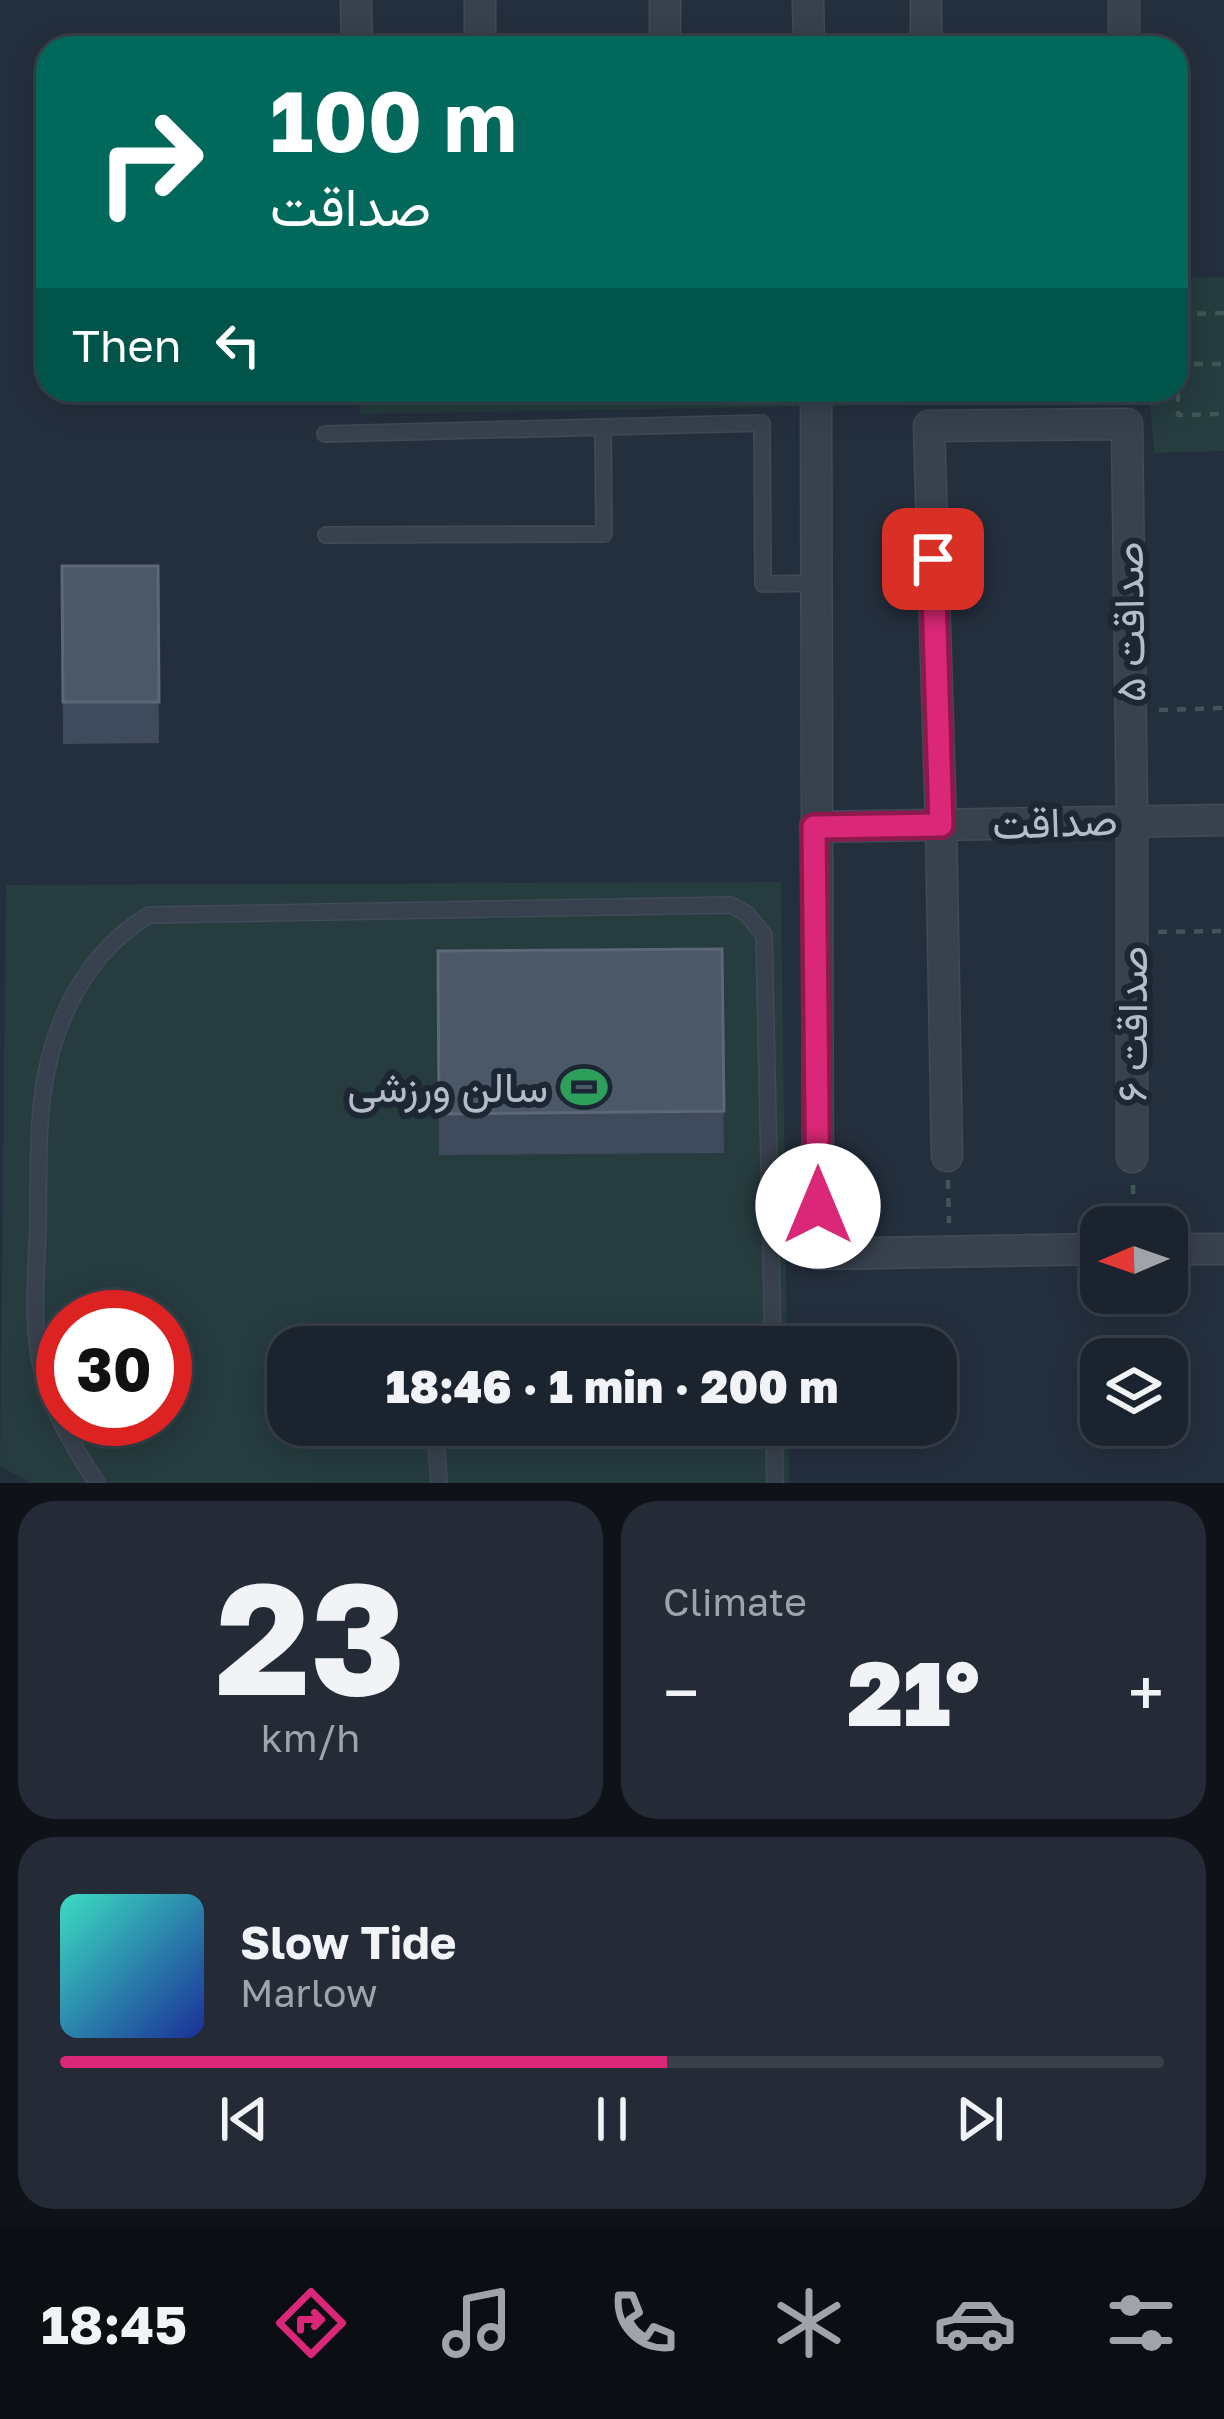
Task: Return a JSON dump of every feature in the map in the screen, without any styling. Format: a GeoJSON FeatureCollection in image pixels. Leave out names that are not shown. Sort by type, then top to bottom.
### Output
{"type":"FeatureCollection","features":[{"type":"Feature","properties":{"kind":"street"},"geometry":{"type":"LineString","coordinates":[[356,0],[357,36]]}},
{"type":"Feature","properties":{"kind":"street"},"geometry":{"type":"LineString","coordinates":[[479,0],[480,36]]}},
{"type":"Feature","properties":{"kind":"street"},"geometry":{"type":"LineString","coordinates":[[665,0],[665,36]]}},
{"type":"Feature","properties":{"kind":"street"},"geometry":{"type":"LineString","coordinates":[[808,0],[809,36]]}},
{"type":"Feature","properties":{"kind":"street"},"geometry":{"type":"LineString","coordinates":[[926,0],[926,36]]}},
{"type":"Feature","properties":{"kind":"street"},"geometry":{"type":"LineString","coordinates":[[1124,0],[1124,36]]}},
{"type":"Feature","properties":{"kind":"street"},"geometry":{"type":"LineString","coordinates":[[816,402],[818,1254],[1080,1250]]}},
{"type":"Feature","properties":{"kind":"street","name":"صداقت ۵"},"geometry":{"type":"LineString","coordinates":[[941,825],[929,425],[1127,424],[1132,820]]}},
{"type":"Feature","properties":{"kind":"street","name":"صداقت ۶"},"geometry":{"type":"LineString","coordinates":[[1132,820],[1132,1157]]}},
{"type":"Feature","properties":{"kind":"street","name":"صداقت"},"geometry":{"type":"LineString","coordinates":[[814,827],[1224,820]]}},
{"type":"Feature","properties":{"kind":"street"},"geometry":{"type":"LineString","coordinates":[[941,825],[947,1156]]}},
{"type":"Feature","properties":{"kind":"street"},"geometry":{"type":"LineString","coordinates":[[1188,1249],[1224,1249]]}},
{"type":"Feature","properties":{"kind":"lane"},"geometry":{"type":"LineString","coordinates":[[325,434],[762,423],[764,584],[815,583]]}},
{"type":"Feature","properties":{"kind":"lane"},"geometry":{"type":"LineString","coordinates":[[326,535],[604,534],[603,427]]}},
{"type":"Feature","properties":{"kind":"lane"},"geometry":{"type":"LineString","coordinates":[[97,1483],[69,1437],[44,1379],[35,1326],[42,1098],[57,1039],[79,982],[122,932],[149,915],[731,905],[747,914],[764,935],[773,1326]]}},
{"type":"Feature","properties":{"kind":"lane"},"geometry":{"type":"LineString","coordinates":[[436,1446],[439,1483]]}},
{"type":"Feature","properties":{"kind":"lane"},"geometry":{"type":"LineString","coordinates":[[774,1446],[775,1483]]}},
{"type":"Feature","properties":{"kind":"path"},"geometry":{"type":"LineString","coordinates":[[1188,314],[1224,313]]}},
{"type":"Feature","properties":{"kind":"path"},"geometry":{"type":"LineString","coordinates":[[1188,364],[1224,364]]}},
{"type":"Feature","properties":{"kind":"path"},"geometry":{"type":"LineString","coordinates":[[1178,402],[1178,415],[1224,414]]}},
{"type":"Feature","properties":{"kind":"path"},"geometry":{"type":"LineString","coordinates":[[1130,711],[1224,708]]}},
{"type":"Feature","properties":{"kind":"path"},"geometry":{"type":"LineString","coordinates":[[1132,932],[1224,931]]}},
{"type":"Feature","properties":{"kind":"path"},"geometry":{"type":"LineString","coordinates":[[947,1156],[949,1250]]}},
{"type":"Feature","properties":{"kind":"path","name":"صداقت ۶"},"geometry":{"type":"LineString","coordinates":[[1132,1157],[1133,1206]]}},
{"type":"Feature","properties":{"kind":"green space"},"geometry":{"type":"Polygon","coordinates":[[[1224,277],[1224,451],[1154,453],[1150,402],[1188,402],[1188,278],[1224,277]]]}},
{"type":"Feature","properties":{"kind":"green space"},"geometry":{"type":"Polygon","coordinates":[[[360,402],[1089,402],[360,414],[360,402]]]}},
{"type":"Feature","properties":{"kind":"green space"},"geometry":{"type":"Polygon","coordinates":[[[781,882],[787,1326],[267,1326],[267,1446],[788,1446],[789,1483],[31,1483],[0,1466],[6,885],[781,882]]]}},
{"type":"Feature","properties":{"kind":"building"},"geometry":{"type":"Polygon","coordinates":[[[62,566],[158,566],[159,702],[63,702],[62,566]]]}},
{"type":"Feature","properties":{"kind":"building"},"geometry":{"type":"Polygon","coordinates":[[[722,949],[724,1111],[439,1114],[438,951],[722,949]]]}},
{"type":"Feature","properties":{"kind":"place","name":"سالن ورزشی"},"geometry":{"type":"Point","coordinates":[584,1087]}},
{"type":"Feature","properties":{"kind":"route"},"geometry":{"type":"LineString","coordinates":[[818,1206],[814,827],[941,825],[933,559]]}}]}
